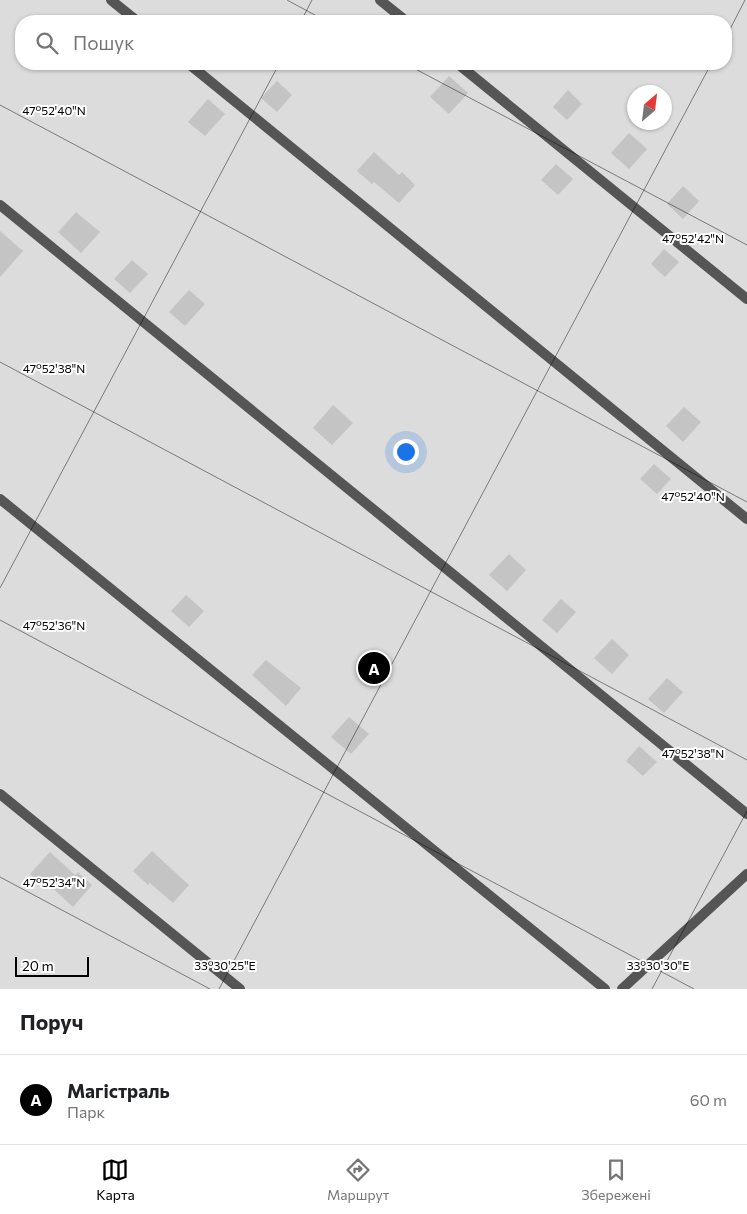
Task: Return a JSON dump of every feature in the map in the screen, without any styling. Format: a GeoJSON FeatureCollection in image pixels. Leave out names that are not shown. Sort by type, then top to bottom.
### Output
{"type":"FeatureCollection","features":[{"type":"Feature","properties":{"kind":"lane"},"geometry":{"type":"LineString","coordinates":[[111,0],[130,15]]}},
{"type":"Feature","properties":{"kind":"lane"},"geometry":{"type":"LineString","coordinates":[[380,0],[399,15]]}},
{"type":"Feature","properties":{"kind":"lane"},"geometry":{"type":"LineString","coordinates":[[196,70],[747,519]]}},
{"type":"Feature","properties":{"kind":"lane"},"geometry":{"type":"LineString","coordinates":[[465,70],[747,299]]}},
{"type":"Feature","properties":{"kind":"lane"},"geometry":{"type":"LineString","coordinates":[[0,205],[747,814]]}},
{"type":"Feature","properties":{"kind":"lane"},"geometry":{"type":"LineString","coordinates":[[0,498],[605,989]]}},
{"type":"Feature","properties":{"kind":"lane"},"geometry":{"type":"LineString","coordinates":[[0,794],[240,989]]}},
{"type":"Feature","properties":{"kind":"lane"},"geometry":{"type":"LineString","coordinates":[[622,989],[747,874]]}},
{"type":"Feature","properties":{"kind":"shaded area"},"geometry":{"type":"Polygon","coordinates":[[[0,0],[747,0],[747,989],[0,989],[0,0]]]}},
{"type":"Feature","properties":{"kind":"building"},"geometry":{"type":"Polygon","coordinates":[[[449,76],[468,93],[449,114],[430,97],[449,76]]]}},
{"type":"Feature","properties":{"kind":"building"},"geometry":{"type":"Polygon","coordinates":[[[277,81],[292,95],[277,112],[261,98],[277,81]]]}},
{"type":"Feature","properties":{"kind":"building"},"geometry":{"type":"Polygon","coordinates":[[[568,90],[582,104],[567,120],[553,107],[568,90]]]}},
{"type":"Feature","properties":{"kind":"building"},"geometry":{"type":"Polygon","coordinates":[[[208,99],[225,114],[205,136],[188,122],[208,99]]]}},
{"type":"Feature","properties":{"kind":"building"},"geometry":{"type":"Polygon","coordinates":[[[629,133],[647,149],[629,169],[611,153],[629,133]]]}},
{"type":"Feature","properties":{"kind":"building"},"geometry":{"type":"Polygon","coordinates":[[[374,152],[399,175],[402,172],[415,185],[399,203],[374,182],[372,184],[357,171],[374,152]]]}},
{"type":"Feature","properties":{"kind":"building"},"geometry":{"type":"Polygon","coordinates":[[[556,164],[573,179],[558,195],[541,180],[556,164]]]}},
{"type":"Feature","properties":{"kind":"building"},"geometry":{"type":"Polygon","coordinates":[[[683,186],[699,201],[683,219],[667,204],[683,186]]]}},
{"type":"Feature","properties":{"kind":"building"},"geometry":{"type":"Polygon","coordinates":[[[76,212],[100,232],[81,253],[58,232],[76,212]]]}},
{"type":"Feature","properties":{"kind":"building"},"geometry":{"type":"Polygon","coordinates":[[[0,231],[23,251],[0,277],[0,231]]]}},
{"type":"Feature","properties":{"kind":"building"},"geometry":{"type":"Polygon","coordinates":[[[664,249],[679,262],[665,277],[651,264],[664,249]]]}},
{"type":"Feature","properties":{"kind":"building"},"geometry":{"type":"Polygon","coordinates":[[[132,260],[148,274],[130,293],[114,279],[132,260]]]}},
{"type":"Feature","properties":{"kind":"building"},"geometry":{"type":"Polygon","coordinates":[[[189,290],[205,304],[185,326],[169,312],[189,290]]]}},
{"type":"Feature","properties":{"kind":"building"},"geometry":{"type":"Polygon","coordinates":[[[333,405],[353,423],[332,445],[313,428],[333,405]]]}},
{"type":"Feature","properties":{"kind":"building"},"geometry":{"type":"Polygon","coordinates":[[[684,407],[701,422],[683,442],[666,426],[684,407]]]}},
{"type":"Feature","properties":{"kind":"building"},"geometry":{"type":"Polygon","coordinates":[[[654,464],[671,479],[657,494],[640,479],[654,464]]]}},
{"type":"Feature","properties":{"kind":"building"},"geometry":{"type":"Polygon","coordinates":[[[509,554],[526,570],[507,591],[489,575],[509,554]]]}},
{"type":"Feature","properties":{"kind":"building"},"geometry":{"type":"Polygon","coordinates":[[[186,595],[204,611],[189,627],[171,611],[186,595]]]}},
{"type":"Feature","properties":{"kind":"building"},"geometry":{"type":"Polygon","coordinates":[[[561,599],[576,612],[557,633],[542,620],[561,599]]]}},
{"type":"Feature","properties":{"kind":"building"},"geometry":{"type":"Polygon","coordinates":[[[612,639],[629,655],[612,674],[594,658],[612,639]]]}},
{"type":"Feature","properties":{"kind":"building"},"geometry":{"type":"Polygon","coordinates":[[[266,660],[301,688],[286,706],[252,675],[266,660]]]}},
{"type":"Feature","properties":{"kind":"building"},"geometry":{"type":"Polygon","coordinates":[[[667,678],[683,692],[664,713],[648,699],[667,678]]]}},
{"type":"Feature","properties":{"kind":"building"},"geometry":{"type":"Polygon","coordinates":[[[349,717],[369,734],[351,754],[331,737],[349,717]]]}},
{"type":"Feature","properties":{"kind":"building"},"geometry":{"type":"Polygon","coordinates":[[[639,746],[657,762],[643,776],[626,761],[639,746]]]}},
{"type":"Feature","properties":{"kind":"building"},"geometry":{"type":"Polygon","coordinates":[[[152,851],[189,885],[173,903],[150,883],[148,885],[133,871],[152,851]]]}},
{"type":"Feature","properties":{"kind":"building"},"geometry":{"type":"Polygon","coordinates":[[[50,852],[75,875],[78,872],[92,885],[73,907],[48,884],[45,887],[30,874],[50,852]]]}},
{"type":"Feature","properties":{"kind":"place","name":"Магістраль"},"geometry":{"type":"Point","coordinates":[374,668]}}]}
